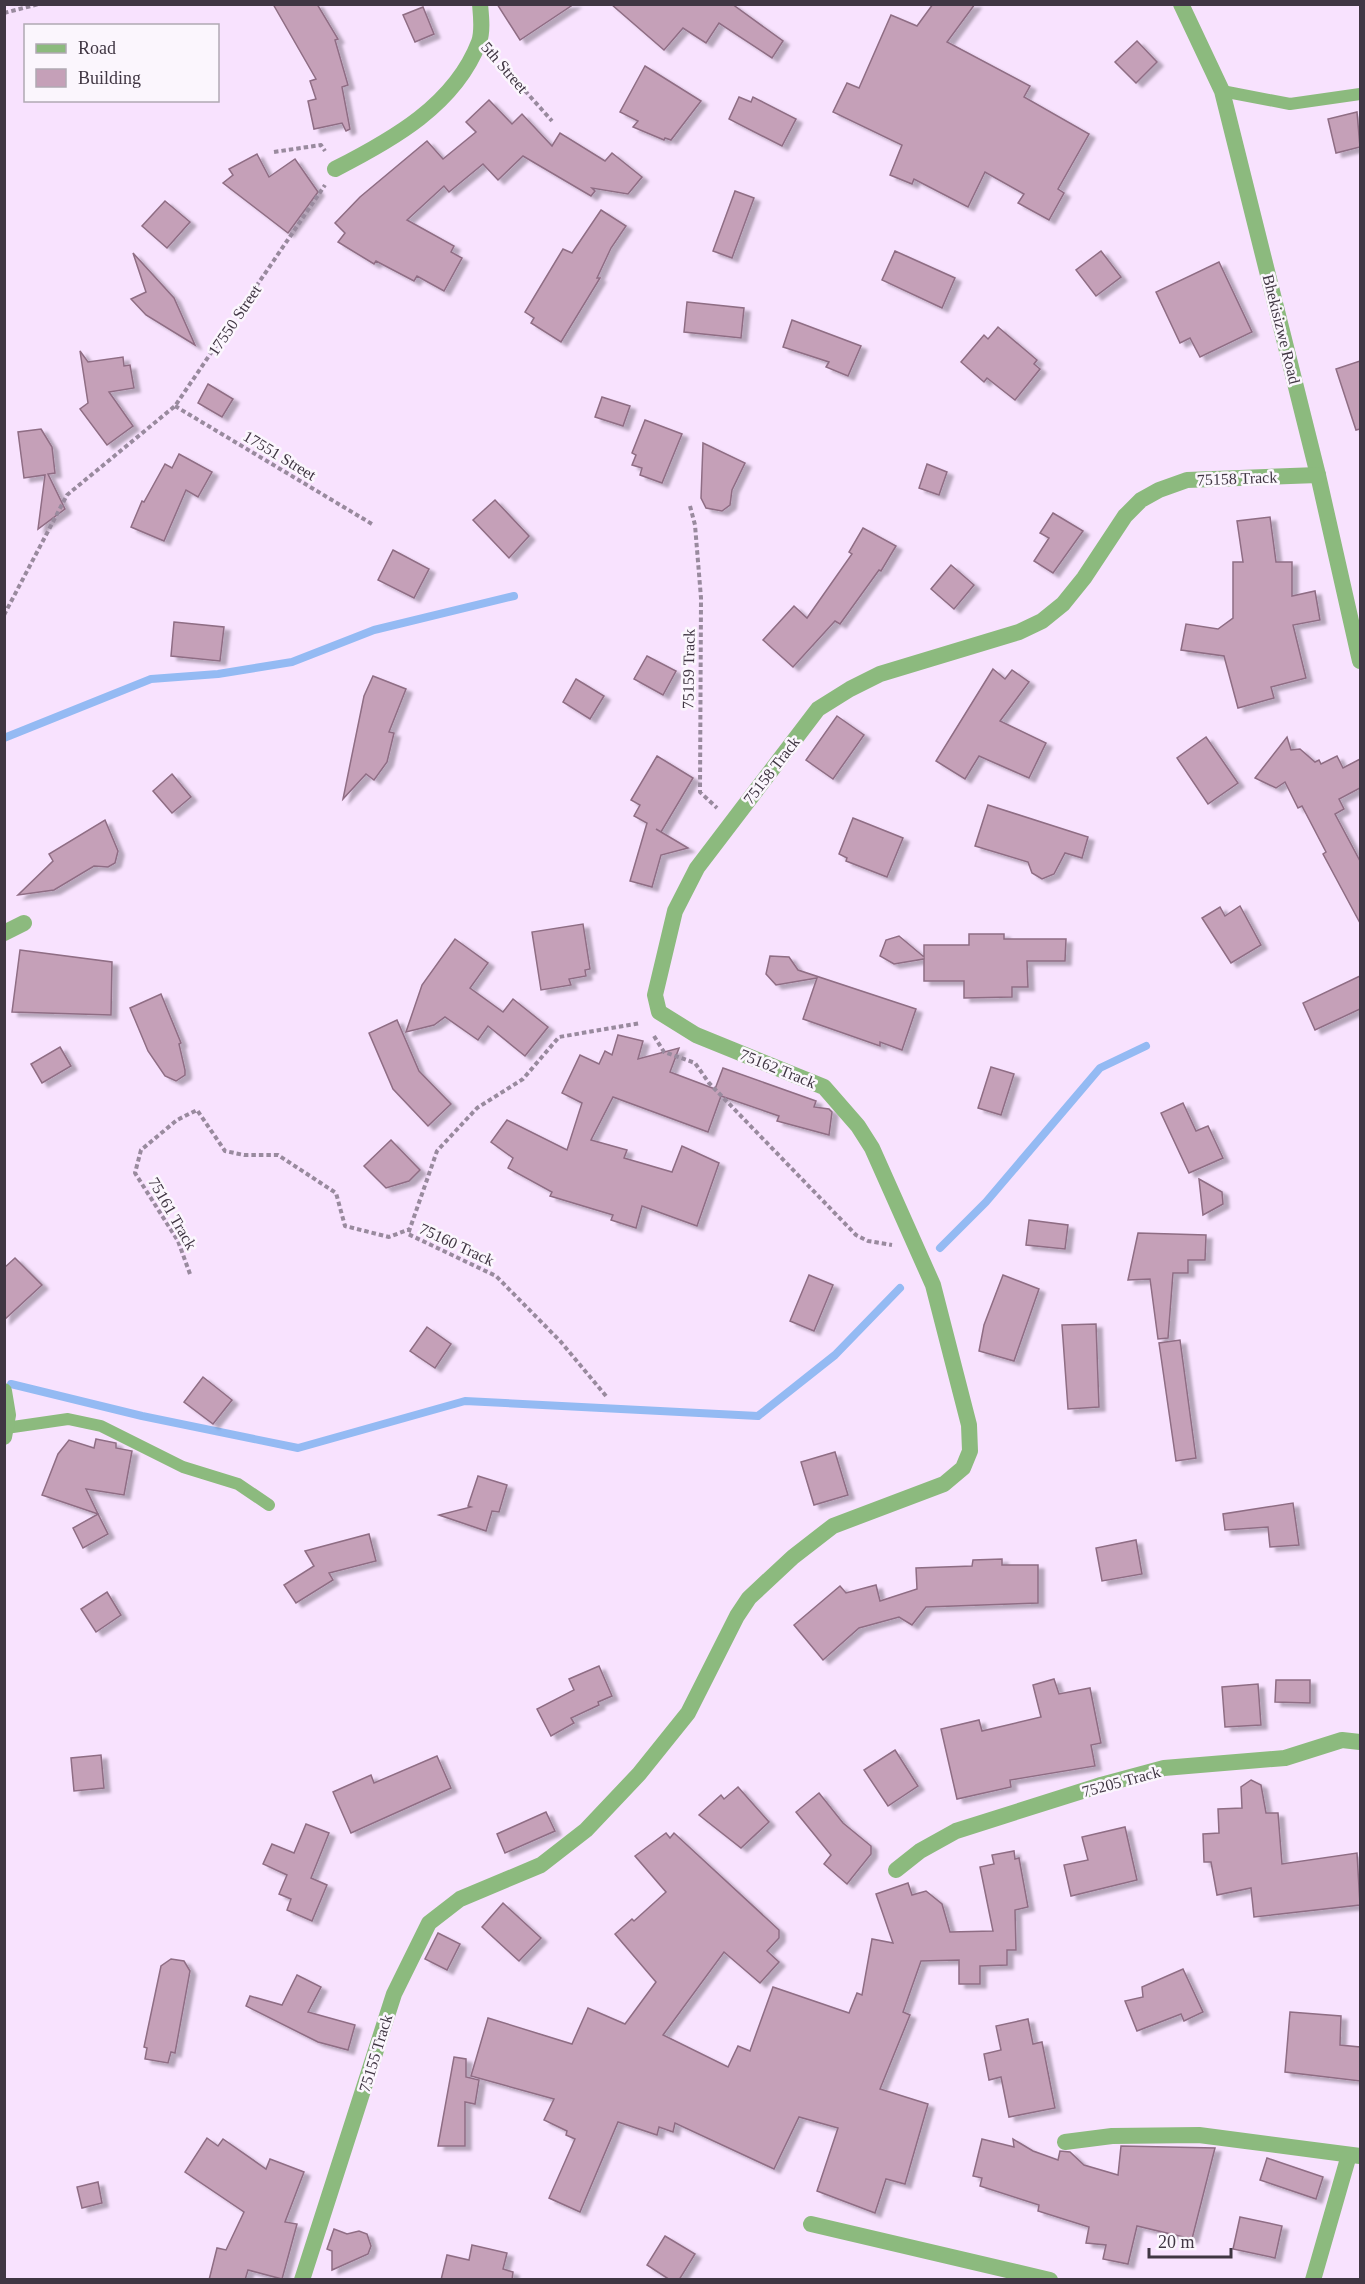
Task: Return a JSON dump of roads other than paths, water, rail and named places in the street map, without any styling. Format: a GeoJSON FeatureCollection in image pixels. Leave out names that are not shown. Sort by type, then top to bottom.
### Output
{"type":"FeatureCollection","features":[{"type":"Feature","properties":{"kind":"street","name":"5th Street"},"geometry":{"type":"LineString","coordinates":[[336,169],[382,145],[441,100],[459,79],[480,40],[480,4]]}},
{"type":"Feature","properties":{"kind":"street","name":"Bhekisizwe Road"},"geometry":{"type":"LineString","coordinates":[[1181,4],[1222,91],[1318,475],[1360,661]]}},
{"type":"Feature","properties":{"kind":"street","name":"75158 Track"},"geometry":{"type":"LineString","coordinates":[[659,1012],[655,995],[675,911],[697,868],[730,821],[818,709],[850,688],[880,674],[1019,632],[1042,621],[1063,604],[1084,578],[1125,516],[1141,500],[1186,480],[1318,475]]}},
{"type":"Feature","properties":{"kind":"street"},"geometry":{"type":"LineString","coordinates":[[4,933],[24,923]]}},
{"type":"Feature","properties":{"kind":"street","name":"75162 Track"},"geometry":{"type":"LineString","coordinates":[[659,1012],[696,1035],[824,1087],[844,1108],[872,1148],[915,1249]]}},
{"type":"Feature","properties":{"kind":"street","name":"75155 Track"},"geometry":{"type":"LineString","coordinates":[[302,2280],[394,1994],[419,1939],[429,1923],[460,1899],[513,1878],[558,1854],[586,1830],[639,1774],[688,1713],[736,1616],[749,1598],[793,1557],[833,1526],[944,1484],[963,1468],[970,1451],[969,1425],[933,1285],[915,1249]]}},
{"type":"Feature","properties":{"kind":"street"},"geometry":{"type":"LineString","coordinates":[[4,1391],[8,1415],[5,1432]]}},
{"type":"Feature","properties":{"kind":"street","name":"75205 Track"},"geometry":{"type":"LineString","coordinates":[[896,1870],[920,1851],[956,1831],[1101,1785],[1164,1768],[1285,1758],[1342,1740],[1360,1742]]}},
{"type":"Feature","properties":{"kind":"street"},"geometry":{"type":"LineString","coordinates":[[1065,2142],[1158,2133],[1199,2135],[1355,2156],[1313,2280]]}},
{"type":"Feature","properties":{"kind":"street"},"geometry":{"type":"LineString","coordinates":[[811,2224],[1050,2280]]}},
{"type":"Feature","properties":{"kind":"lane"},"geometry":{"type":"LineString","coordinates":[[1222,91],[1290,104],[1360,94]]}},
{"type":"Feature","properties":{"kind":"lane"},"geometry":{"type":"LineString","coordinates":[[5,1432],[68,1419],[101,1426],[140,1443],[158,1456],[183,1467],[238,1484],[268,1505]]}},
{"type":"Feature","properties":{"kind":"waterway"},"geometry":{"type":"LineString","coordinates":[[4,738],[151,679],[218,674],[292,662],[374,630],[514,596]]}},
{"type":"Feature","properties":{"kind":"waterway"},"geometry":{"type":"LineString","coordinates":[[940,1248],[986,1202],[1100,1068],[1146,1046]]}},
{"type":"Feature","properties":{"kind":"waterway"},"geometry":{"type":"LineString","coordinates":[[11,1384],[142,1416],[298,1448],[465,1401],[758,1416],[835,1355],[900,1288]]}}]}
